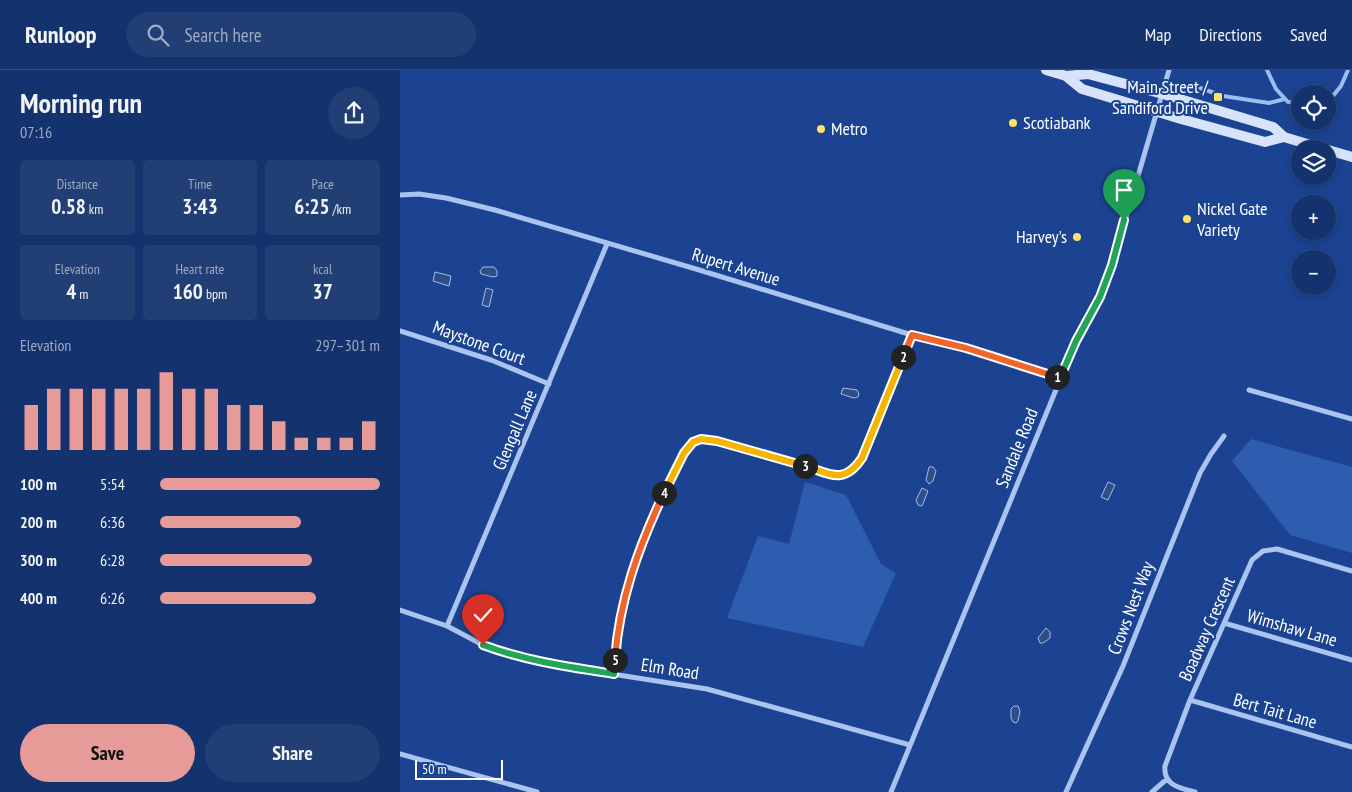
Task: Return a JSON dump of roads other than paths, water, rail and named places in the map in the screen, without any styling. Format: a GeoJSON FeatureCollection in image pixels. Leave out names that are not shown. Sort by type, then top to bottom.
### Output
{"type":"FeatureCollection","features":[{"type":"Feature","properties":{"kind":"main road"},"geometry":{"type":"LineString","coordinates":[[1046,70],[1066,76],[1088,74],[1163,94],[1273,127],[1284,138]]}},
{"type":"Feature","properties":{"kind":"main road"},"geometry":{"type":"LineString","coordinates":[[1066,76],[1082,89],[1265,142],[1284,138],[1291,140]]}},
{"type":"Feature","properties":{"kind":"main road"},"geometry":{"type":"LineString","coordinates":[[1336,152],[1352,157]]}},
{"type":"Feature","properties":{"kind":"street","name":"Sandale Road"},"geometry":{"type":"LineString","coordinates":[[891,792],[1060,378],[1076,341],[1100,297],[1112,265],[1169,70]]}},
{"type":"Feature","properties":{"kind":"street","name":"Rupert Avenue"},"geometry":{"type":"LineString","coordinates":[[400,194],[419,194],[446,198],[495,210],[912,335],[966,348],[1060,378]]}},
{"type":"Feature","properties":{"kind":"street","name":"Glengall Lane"},"geometry":{"type":"LineString","coordinates":[[447,626],[607,244]]}},
{"type":"Feature","properties":{"kind":"street","name":"Maystone Court"},"geometry":{"type":"LineString","coordinates":[[400,331],[491,360],[549,384]]}},
{"type":"Feature","properties":{"kind":"street"},"geometry":{"type":"LineString","coordinates":[[614,674],[615,650],[629,580],[645,534],[684,453],[693,442],[701,439],[717,441],[794,462],[835,476],[844,475],[854,469],[862,458],[912,335]]}},
{"type":"Feature","properties":{"kind":"street"},"geometry":{"type":"LineString","coordinates":[[1249,390],[1352,418]]}},
{"type":"Feature","properties":{"kind":"street","name":"Crows Nest Way"},"geometry":{"type":"LineString","coordinates":[[1066,792],[1123,666],[1200,473],[1224,436]]}},
{"type":"Feature","properties":{"kind":"street","name":"Boadway Crescent"},"geometry":{"type":"LineString","coordinates":[[1167,779],[1165,766],[1190,700],[1255,556],[1263,551],[1280,549],[1352,571]]}},
{"type":"Feature","properties":{"kind":"street","name":"Elm Road"},"geometry":{"type":"LineString","coordinates":[[400,610],[447,626],[483,645],[513,655],[549,664],[707,689],[910,745]]}},
{"type":"Feature","properties":{"kind":"street","name":"Wimshaw Lane"},"geometry":{"type":"LineString","coordinates":[[1224,623],[1352,660]]}},
{"type":"Feature","properties":{"kind":"street","name":"Bert Tait Lane"},"geometry":{"type":"LineString","coordinates":[[1190,700],[1352,747]]}},
{"type":"Feature","properties":{"kind":"street"},"geometry":{"type":"LineString","coordinates":[[400,754],[537,792]]}},
{"type":"Feature","properties":{"kind":"street"},"geometry":{"type":"LineString","coordinates":[[1152,792],[1167,779],[1176,786],[1195,792]]}},
{"type":"Feature","properties":{"kind":"waterway"},"geometry":{"type":"LineString","coordinates":[[1267,70],[1276,89],[1288,102],[1291,102]]}},
{"type":"Feature","properties":{"kind":"waterway"},"geometry":{"type":"LineString","coordinates":[[1336,92],[1348,70]]}},
{"type":"Feature","properties":{"kind":"waterway"},"geometry":{"type":"LineString","coordinates":[[1200,88],[1223,96],[1269,103],[1285,99]]}},
{"type":"Feature","properties":{"kind":"place","name":"Main Street / Sandiford Drive"},"geometry":{"type":"Point","coordinates":[1218,97]}},
{"type":"Feature","properties":{"kind":"place","name":"Scotiabank"},"geometry":{"type":"Point","coordinates":[1013,123]}},
{"type":"Feature","properties":{"kind":"place","name":"Metro"},"geometry":{"type":"Point","coordinates":[821,129]}},
{"type":"Feature","properties":{"kind":"place","name":"Nickel Gate Variety"},"geometry":{"type":"Point","coordinates":[1187,219]}},
{"type":"Feature","properties":{"kind":"place","name":"Harvey's"},"geometry":{"type":"Point","coordinates":[1077,237]}}]}
